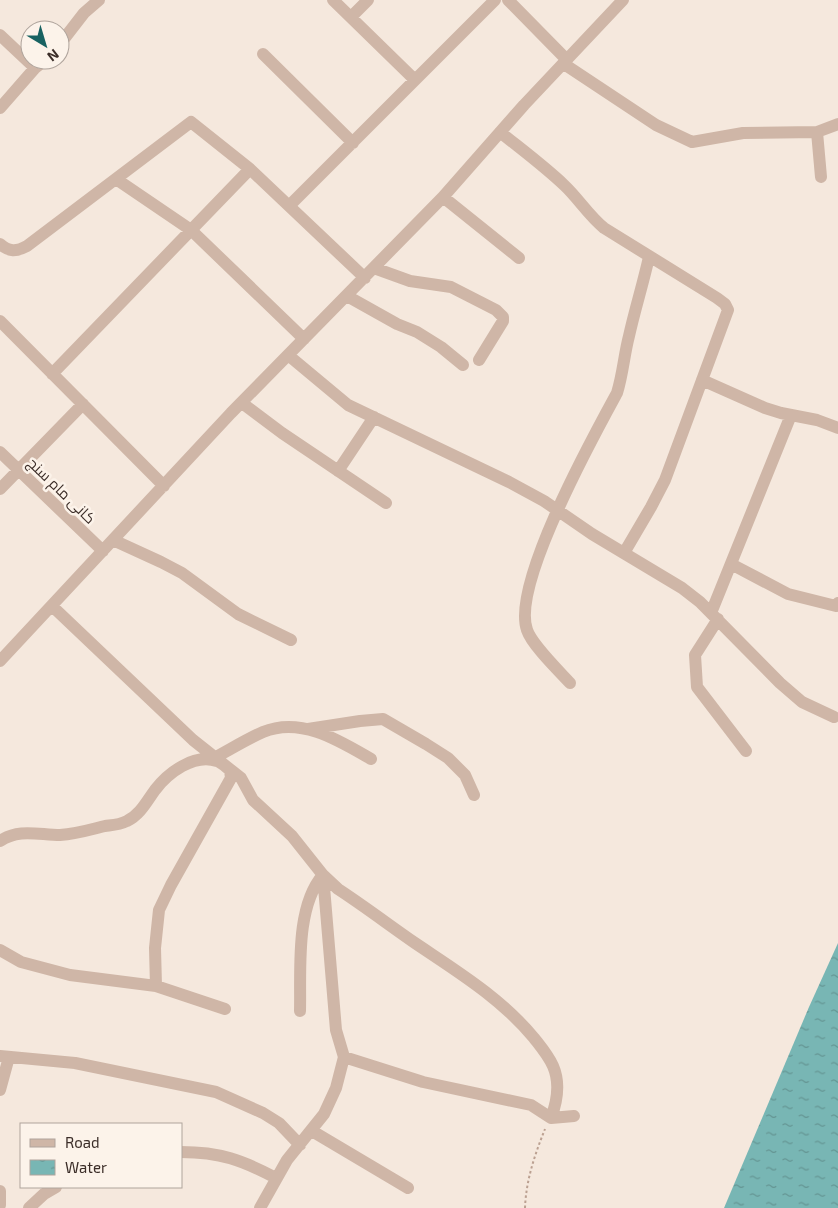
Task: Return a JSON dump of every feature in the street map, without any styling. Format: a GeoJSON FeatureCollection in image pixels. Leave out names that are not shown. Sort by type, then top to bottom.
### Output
{"type":"FeatureCollection","features":[{"type":"Feature","properties":{"kind":"street"},"geometry":{"type":"LineString","coordinates":[[70,31],[84,13],[99,0]]}},
{"type":"Feature","properties":{"kind":"street"},"geometry":{"type":"LineString","coordinates":[[333,0],[415,80]]}},
{"type":"Feature","properties":{"kind":"street"},"geometry":{"type":"LineString","coordinates":[[351,17],[368,0]]}},
{"type":"Feature","properties":{"kind":"street"},"geometry":{"type":"LineString","coordinates":[[289,206],[494,0]]}},
{"type":"Feature","properties":{"kind":"street"},"geometry":{"type":"LineString","coordinates":[[508,0],[565,62],[656,125],[692,142],[743,133],[817,132],[838,124]]}},
{"type":"Feature","properties":{"kind":"street"},"geometry":{"type":"LineString","coordinates":[[0,661],[242,403],[443,197],[500,132],[623,0]]}},
{"type":"Feature","properties":{"kind":"street"},"geometry":{"type":"LineString","coordinates":[[0,35],[20,54]]}},
{"type":"Feature","properties":{"kind":"street"},"geometry":{"type":"LineString","coordinates":[[263,54],[353,142]]}},
{"type":"Feature","properties":{"kind":"street"},"geometry":{"type":"LineString","coordinates":[[0,108],[33,70]]}},
{"type":"Feature","properties":{"kind":"street"},"geometry":{"type":"LineString","coordinates":[[0,244],[10,250],[17,251],[26,246],[191,122],[250,169],[364,278]]}},
{"type":"Feature","properties":{"kind":"street"},"geometry":{"type":"LineString","coordinates":[[500,132],[563,184],[583,204],[595,221],[648,257],[660,262],[717,298],[725,304],[728,310],[665,480],[624,553]]}},
{"type":"Feature","properties":{"kind":"street"},"geometry":{"type":"LineString","coordinates":[[817,132],[821,177]]}},
{"type":"Feature","properties":{"kind":"street"},"geometry":{"type":"LineString","coordinates":[[52,374],[250,169]]}},
{"type":"Feature","properties":{"kind":"street"},"geometry":{"type":"LineString","coordinates":[[116,179],[191,230],[304,339]]}},
{"type":"Feature","properties":{"kind":"street"},"geometry":{"type":"LineString","coordinates":[[443,197],[519,258]]}},
{"type":"Feature","properties":{"kind":"street"},"geometry":{"type":"LineString","coordinates":[[570,683],[527,631],[525,621],[526,599],[531,579],[558,510],[617,393],[629,334],[644,283],[648,257]]}},
{"type":"Feature","properties":{"kind":"street"},"geometry":{"type":"LineString","coordinates":[[374,268],[410,280],[451,288],[496,310],[503,317],[503,322],[479,360]]}},
{"type":"Feature","properties":{"kind":"street"},"geometry":{"type":"LineString","coordinates":[[347,296],[397,324],[417,332],[441,347],[463,365]]}},
{"type":"Feature","properties":{"kind":"street"},"geometry":{"type":"LineString","coordinates":[[0,321],[164,486]]}},
{"type":"Feature","properties":{"kind":"street"},"geometry":{"type":"LineString","coordinates":[[288,355],[348,405],[509,482],[558,510],[682,588],[714,616],[780,683],[802,702],[834,717]]}},
{"type":"Feature","properties":{"kind":"street"},"geometry":{"type":"LineString","coordinates":[[702,380],[765,408],[817,420],[838,428]]}},
{"type":"Feature","properties":{"kind":"street"},"geometry":{"type":"LineString","coordinates":[[242,403],[282,433],[386,504]]}},
{"type":"Feature","properties":{"kind":"street"},"geometry":{"type":"LineString","coordinates":[[0,489],[83,404]]}},
{"type":"Feature","properties":{"kind":"street"},"geometry":{"type":"LineString","coordinates":[[746,751],[697,687],[695,655],[714,616],[730,564],[790,415]]}},
{"type":"Feature","properties":{"kind":"street"},"geometry":{"type":"LineString","coordinates":[[338,471],[374,417]]}},
{"type":"Feature","properties":{"kind":"street","name":"کانی مام سنج"},"geometry":{"type":"LineString","coordinates":[[0,452],[103,551]]}},
{"type":"Feature","properties":{"kind":"street"},"geometry":{"type":"LineString","coordinates":[[113,540],[182,573],[238,614],[292,640]]}},
{"type":"Feature","properties":{"kind":"street"},"geometry":{"type":"LineString","coordinates":[[730,564],[788,594],[836,606],[838,603]]}},
{"type":"Feature","properties":{"kind":"street"},"geometry":{"type":"LineString","coordinates":[[52,606],[193,740],[230,770],[231,778],[159,910],[155,948],[156,986]]}},
{"type":"Feature","properties":{"kind":"street"},"geometry":{"type":"LineString","coordinates":[[308,729],[383,719],[448,758],[465,775],[474,795]]}},
{"type":"Feature","properties":{"kind":"street"},"geometry":{"type":"LineString","coordinates":[[216,757],[265,731],[285,727],[308,729],[336,738],[370,759]]}},
{"type":"Feature","properties":{"kind":"street"},"geometry":{"type":"LineString","coordinates":[[0,840],[14,833],[58,835],[83,833],[106,826],[118,825],[130,820],[144,807],[171,772],[190,763],[203,760],[217,761],[241,778],[253,800],[292,836],[323,875],[338,889],[491,995],[524,1026],[547,1053],[554,1068],[557,1098],[551,1118]]}},
{"type":"Feature","properties":{"kind":"street"},"geometry":{"type":"LineString","coordinates":[[300,1011],[302,951],[308,903],[315,884],[323,875]]}},
{"type":"Feature","properties":{"kind":"street"},"geometry":{"type":"LineString","coordinates":[[264,1206],[276,1178],[287,1160],[324,1114],[336,1088],[344,1057],[336,1030],[330,938],[323,875]]}},
{"type":"Feature","properties":{"kind":"street"},"geometry":{"type":"LineString","coordinates":[[0,950],[21,962],[70,975],[156,986],[225,1009]]}},
{"type":"Feature","properties":{"kind":"street"},"geometry":{"type":"LineString","coordinates":[[0,1090],[4,1056],[75,1063],[216,1092],[264,1113],[279,1123],[300,1145]]}},
{"type":"Feature","properties":{"kind":"street"},"geometry":{"type":"LineString","coordinates":[[344,1057],[424,1082],[531,1105],[551,1118],[574,1116]]}},
{"type":"Feature","properties":{"kind":"street"},"geometry":{"type":"LineString","coordinates":[[312,1130],[408,1188]]}},
{"type":"Feature","properties":{"kind":"street"},"geometry":{"type":"LineString","coordinates":[[182,1152],[218,1155],[246,1162],[276,1178]]}},
{"type":"Feature","properties":{"kind":"street"},"geometry":{"type":"LineString","coordinates":[[29,1208],[44,1194],[54,1188]]}},
{"type":"Feature","properties":{"kind":"street"},"geometry":{"type":"LineString","coordinates":[[0,1190],[0,1205]]}},
{"type":"Feature","properties":{"kind":"path"},"geometry":{"type":"LineString","coordinates":[[525,1208],[530,1173],[538,1146],[551,1118]]}},
{"type":"Feature","properties":{"kind":"water"},"geometry":{"type":"Polygon","coordinates":[[[838,943],[838,1208],[724,1208],[809,1007],[838,943]]]}}]}
